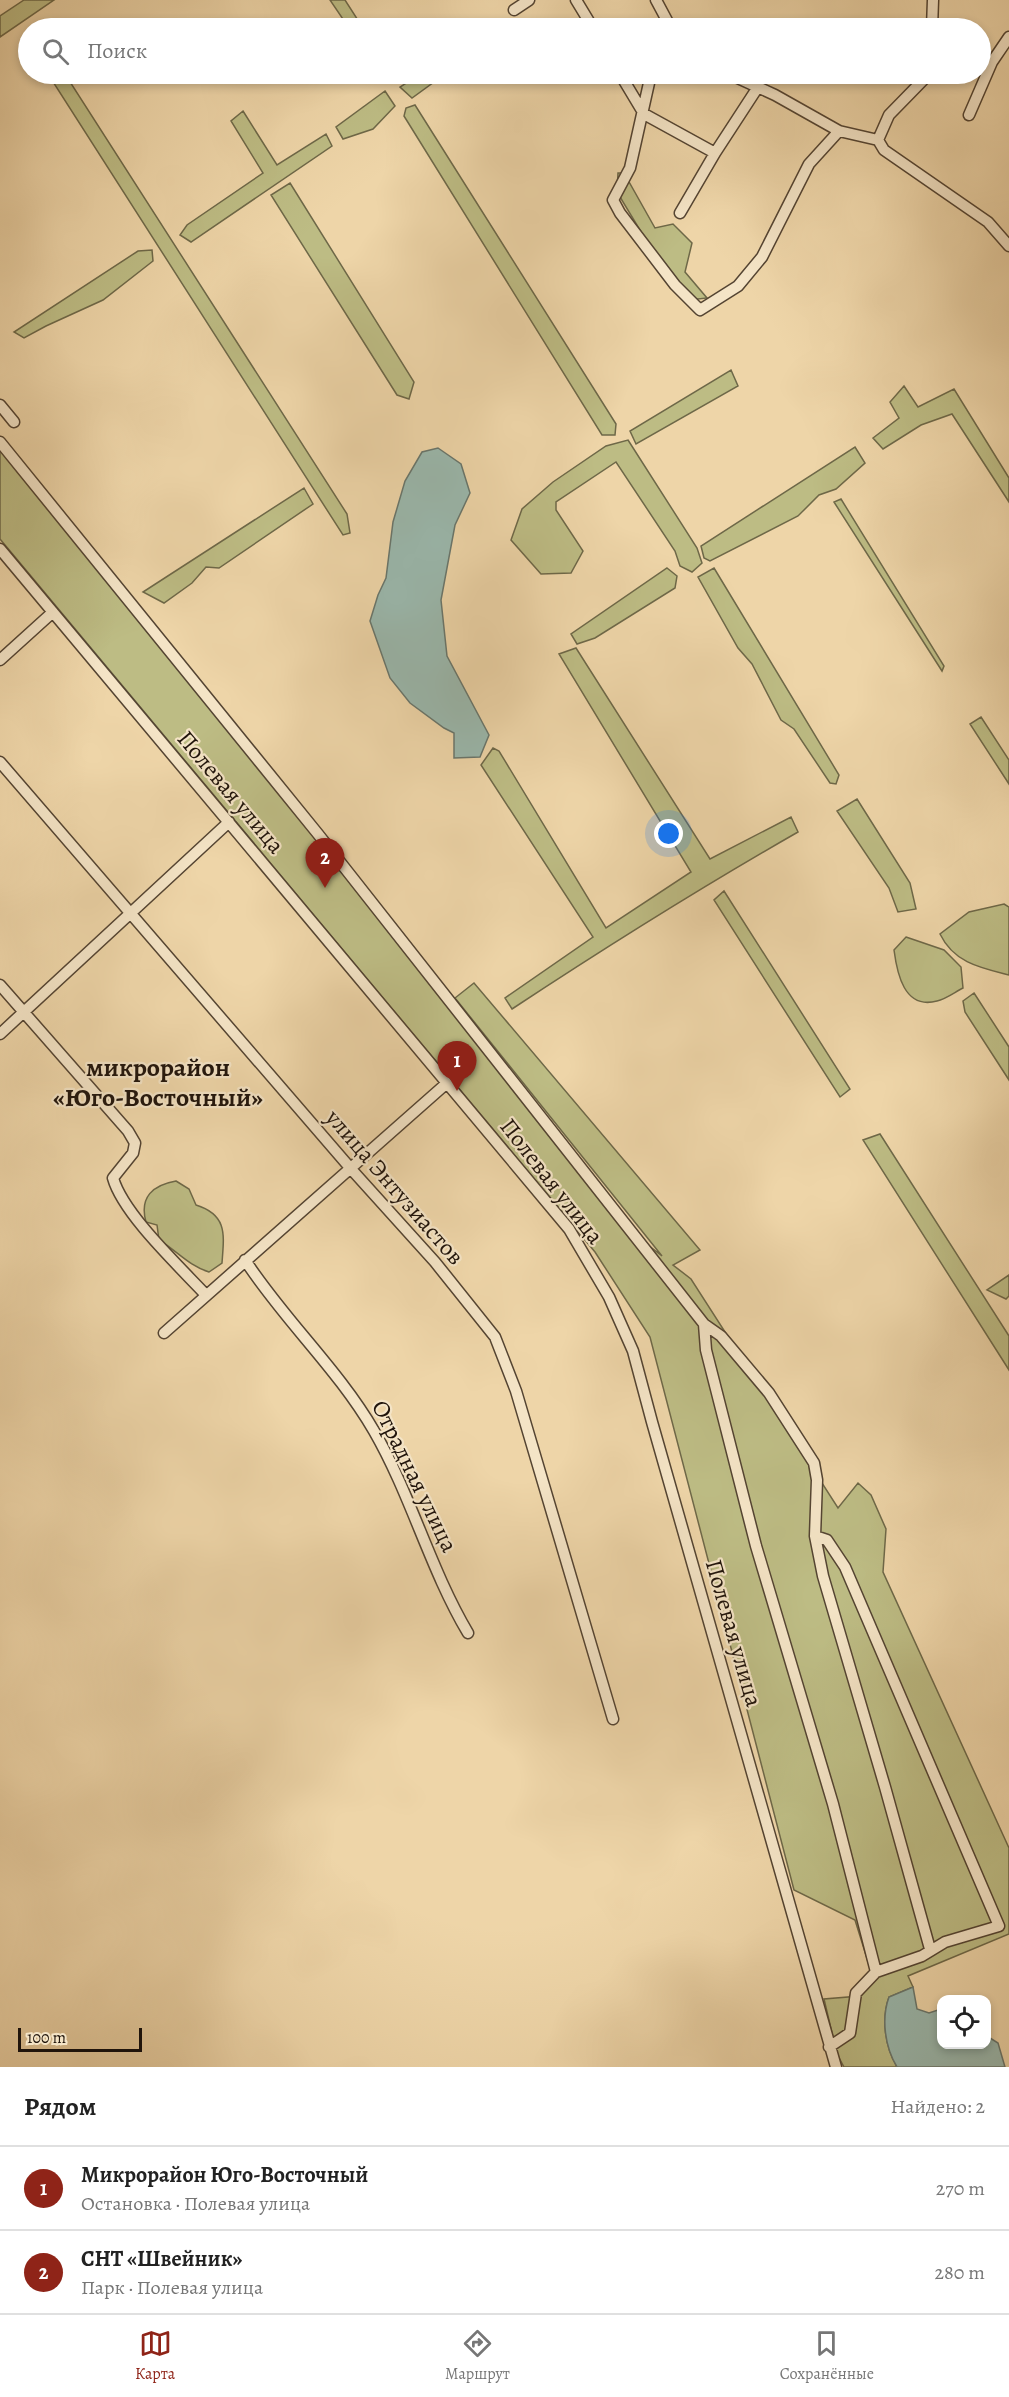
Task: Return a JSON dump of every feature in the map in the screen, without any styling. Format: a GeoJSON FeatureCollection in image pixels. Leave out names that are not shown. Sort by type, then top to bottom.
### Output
{"type":"FeatureCollection","features":[{"type":"Feature","properties":{"kind":"street"},"geometry":{"type":"LineString","coordinates":[[514,10],[529,0]]}},
{"type":"Feature","properties":{"kind":"street"},"geometry":{"type":"LineString","coordinates":[[576,0],[587,18]]}},
{"type":"Feature","properties":{"kind":"street"},"geometry":{"type":"LineString","coordinates":[[656,0],[664,18]]}},
{"type":"Feature","properties":{"kind":"street"},"geometry":{"type":"LineString","coordinates":[[932,18],[933,0]]}},
{"type":"Feature","properties":{"kind":"street"},"geometry":{"type":"LineString","coordinates":[[992,62],[1009,37]]}},
{"type":"Feature","properties":{"kind":"street"},"geometry":{"type":"LineString","coordinates":[[626,84],[644,114],[715,153]]}},
{"type":"Feature","properties":{"kind":"street"},"geometry":{"type":"LineString","coordinates":[[649,84],[630,168],[613,200],[620,213],[675,285],[700,310],[738,286],[762,257],[809,164],[839,131]]}},
{"type":"Feature","properties":{"kind":"street"},"geometry":{"type":"LineString","coordinates":[[751,84],[839,131],[878,140],[884,150],[988,222],[1009,246]]}},
{"type":"Feature","properties":{"kind":"street"},"geometry":{"type":"LineString","coordinates":[[878,140],[889,115],[919,84]]}},
{"type":"Feature","properties":{"kind":"street"},"geometry":{"type":"LineString","coordinates":[[969,115],[982,84]]}},
{"type":"Feature","properties":{"kind":"street"},"geometry":{"type":"LineString","coordinates":[[680,213],[715,153],[758,87]]}},
{"type":"Feature","properties":{"kind":"street"},"geometry":{"type":"LineString","coordinates":[[0,405],[14,422]]}},
{"type":"Feature","properties":{"kind":"street"},"geometry":{"type":"LineString","coordinates":[[0,442],[318,834],[704,1324],[721,1336],[769,1393],[814,1463],[817,1480],[815,1536],[823,1576],[930,1949]]}},
{"type":"Feature","properties":{"kind":"street","name":"Полевая улица"},"geometry":{"type":"LineString","coordinates":[[0,549],[568,1229],[609,1297],[633,1351],[836,2067]]}},
{"type":"Feature","properties":{"kind":"street"},"geometry":{"type":"LineString","coordinates":[[0,660],[53,612]]}},
{"type":"Feature","properties":{"kind":"street","name":"улица Энтузиастов"},"geometry":{"type":"LineString","coordinates":[[0,762],[352,1170],[435,1262],[495,1337],[516,1391],[613,1719]]}},
{"type":"Feature","properties":{"kind":"street"},"geometry":{"type":"LineString","coordinates":[[0,1034],[229,822]]}},
{"type":"Feature","properties":{"kind":"street"},"geometry":{"type":"LineString","coordinates":[[0,985],[128,1131],[135,1143],[133,1153],[113,1178],[115,1185],[131,1212],[206,1295]]}},
{"type":"Feature","properties":{"kind":"street"},"geometry":{"type":"LineString","coordinates":[[164,1333],[245,1260],[352,1170],[447,1083]]}},
{"type":"Feature","properties":{"kind":"street","name":"Отрадная улица"},"geometry":{"type":"LineString","coordinates":[[245,1260],[260,1284],[354,1398],[375,1433],[455,1610],[468,1633]]}},
{"type":"Feature","properties":{"kind":"street"},"geometry":{"type":"LineString","coordinates":[[704,1324],[706,1350],[756,1546],[833,1804],[876,1972]]}},
{"type":"Feature","properties":{"kind":"street"},"geometry":{"type":"LineString","coordinates":[[815,1536],[827,1540],[845,1567],[999,1926],[945,1942],[930,1949],[922,1956],[876,1972],[856,1993],[850,2033],[829,2048]]}},
{"type":"Feature","properties":{"kind":"shaded area"},"geometry":{"type":"Polygon","coordinates":[[[24,0],[54,0],[28,18],[18,18],[18,25],[0,37],[0,16],[24,0]]]}},
{"type":"Feature","properties":{"kind":"shaded area"},"geometry":{"type":"Polygon","coordinates":[[[330,0],[345,0],[357,18],[342,18],[330,0]]]}},
{"type":"Feature","properties":{"kind":"shaded area"},"geometry":{"type":"Polygon","coordinates":[[[54,84],[71,84],[347,514],[350,533],[343,535],[54,84]]]}},
{"type":"Feature","properties":{"kind":"shaded area"},"geometry":{"type":"Polygon","coordinates":[[[405,84],[431,84],[412,98],[400,87],[405,84]]]}},
{"type":"Feature","properties":{"kind":"shaded area"},"geometry":{"type":"Polygon","coordinates":[[[385,91],[395,106],[373,129],[343,139],[336,127],[385,91]]]}},
{"type":"Feature","properties":{"kind":"shaded area"},"geometry":{"type":"Polygon","coordinates":[[[415,105],[616,424],[615,435],[602,435],[404,116],[406,108],[415,105]]]}},
{"type":"Feature","properties":{"kind":"shaded area"},"geometry":{"type":"Polygon","coordinates":[[[243,111],[277,165],[326,134],[332,146],[191,242],[180,235],[187,225],[263,173],[231,121],[243,111]]]}},
{"type":"Feature","properties":{"kind":"shaded area"},"geometry":{"type":"Polygon","coordinates":[[[618,173],[624,173],[655,228],[673,224],[692,243],[685,272],[707,298],[689,300],[681,298],[617,192],[618,173]]]}},
{"type":"Feature","properties":{"kind":"shaded area"},"geometry":{"type":"Polygon","coordinates":[[[290,183],[414,382],[409,399],[397,395],[271,195],[290,183]]]}},
{"type":"Feature","properties":{"kind":"shaded area"},"geometry":{"type":"Polygon","coordinates":[[[152,250],[153,261],[103,300],[24,338],[14,332],[138,251],[152,250]]]}},
{"type":"Feature","properties":{"kind":"shaded area"},"geometry":{"type":"Polygon","coordinates":[[[731,370],[738,386],[636,444],[630,431],[731,370]]]}},
{"type":"Feature","properties":{"kind":"shaded area"},"geometry":{"type":"Polygon","coordinates":[[[904,386],[918,407],[954,389],[1009,478],[1009,502],[952,414],[921,425],[883,449],[873,438],[899,418],[890,402],[904,386]]]}},
{"type":"Feature","properties":{"kind":"shaded area"},"geometry":{"type":"Polygon","coordinates":[[[0,439],[638,1237],[662,1256],[455,998],[474,983],[700,1250],[673,1265],[691,1279],[838,1508],[858,1483],[871,1495],[886,1529],[883,1572],[1009,1848],[1009,1934],[908,1976],[913,1987],[889,1997],[885,2014],[885,2033],[897,2067],[844,2067],[837,2054],[824,1999],[860,1996],[874,1981],[855,1920],[794,1890],[650,1337],[595,1252],[0,539],[0,439]]]}},
{"type":"Feature","properties":{"kind":"shaded area"},"geometry":{"type":"Polygon","coordinates":[[[628,440],[697,548],[702,563],[692,572],[680,566],[675,551],[616,462],[556,502],[556,510],[583,551],[571,573],[541,574],[511,540],[522,509],[553,482],[606,446],[628,440]]]}},
{"type":"Feature","properties":{"kind":"shaded area"},"geometry":{"type":"Polygon","coordinates":[[[855,447],[865,463],[836,489],[819,495],[798,516],[710,561],[704,558],[701,546],[855,447]]]}},
{"type":"Feature","properties":{"kind":"shaded area"},"geometry":{"type":"Polygon","coordinates":[[[304,488],[313,504],[219,568],[206,567],[192,583],[164,603],[143,592],[304,488]]]}},
{"type":"Feature","properties":{"kind":"shaded area"},"geometry":{"type":"Polygon","coordinates":[[[841,499],[944,666],[942,671],[834,502],[841,499]]]}},
{"type":"Feature","properties":{"kind":"shaded area"},"geometry":{"type":"Polygon","coordinates":[[[667,568],[677,576],[675,588],[595,638],[577,644],[571,634],[667,568]]]}},
{"type":"Feature","properties":{"kind":"shaded area"},"geometry":{"type":"Polygon","coordinates":[[[714,568],[839,775],[836,784],[830,783],[794,729],[781,720],[752,664],[738,648],[698,577],[714,568]]]}},
{"type":"Feature","properties":{"kind":"shaded area"},"geometry":{"type":"Polygon","coordinates":[[[576,648],[710,859],[791,817],[798,832],[654,918],[512,1009],[505,998],[593,937],[481,765],[493,748],[499,751],[606,928],[691,872],[559,654],[576,648]]]}},
{"type":"Feature","properties":{"kind":"shaded area"},"geometry":{"type":"Polygon","coordinates":[[[981,717],[1009,760],[1009,784],[970,724],[981,717]]]}},
{"type":"Feature","properties":{"kind":"shaded area"},"geometry":{"type":"Polygon","coordinates":[[[857,799],[910,883],[916,909],[898,912],[889,888],[837,811],[857,799]]]}},
{"type":"Feature","properties":{"kind":"shaded area"},"geometry":{"type":"Polygon","coordinates":[[[724,891],[850,1089],[840,1097],[714,900],[724,891]]]}},
{"type":"Feature","properties":{"kind":"shaded area"},"geometry":{"type":"Polygon","coordinates":[[[1004,904],[1009,907],[1009,975],[969,963],[953,952],[940,934],[969,912],[1004,904]]]}},
{"type":"Feature","properties":{"kind":"shaded area"},"geometry":{"type":"Polygon","coordinates":[[[906,937],[944,950],[961,967],[963,988],[937,1001],[917,1000],[910,995],[900,979],[894,950],[906,937]]]}},
{"type":"Feature","properties":{"kind":"shaded area"},"geometry":{"type":"Polygon","coordinates":[[[974,993],[1009,1047],[1009,1080],[965,1012],[963,1001],[974,993]]]}},
{"type":"Feature","properties":{"kind":"shaded area"},"geometry":{"type":"Polygon","coordinates":[[[880,1134],[1009,1336],[1009,1370],[863,1140],[880,1134]]]}},
{"type":"Feature","properties":{"kind":"shaded area"},"geometry":{"type":"Polygon","coordinates":[[[176,1181],[189,1189],[196,1205],[214,1214],[222,1227],[222,1263],[209,1272],[189,1262],[159,1240],[157,1225],[146,1222],[144,1206],[146,1199],[155,1189],[176,1181]]]}},
{"type":"Feature","properties":{"kind":"shaded area"},"geometry":{"type":"Polygon","coordinates":[[[1009,1275],[1009,1296],[1006,1299],[987,1290],[1009,1275]]]}},
{"type":"Feature","properties":{"kind":"water"},"geometry":{"type":"Polygon","coordinates":[[[438,448],[461,464],[470,493],[455,525],[441,600],[447,656],[489,735],[480,757],[454,758],[454,733],[410,703],[390,678],[370,621],[386,578],[393,522],[405,481],[422,452],[438,448]]]}},
{"type":"Feature","properties":{"kind":"water"},"geometry":{"type":"Polygon","coordinates":[[[913,1987],[917,2009],[929,2013],[937,2010],[937,2049],[991,2049],[991,2039],[998,2043],[1005,2067],[897,2067],[887,2042],[885,2014],[889,1997],[913,1987]]]}},
{"type":"Feature","properties":{"kind":"place","name":"СНТ «Швейник»"},"geometry":{"type":"Point","coordinates":[325,888]}},
{"type":"Feature","properties":{"kind":"place","name":"Микрорайон Юго-Восточный"},"geometry":{"type":"Point","coordinates":[457,1091]}},
{"type":"Feature","properties":{"kind":"district","name":"микрорайон «Юго-Восточный»"},"geometry":{"type":"Point","coordinates":[158,1082]}}]}
